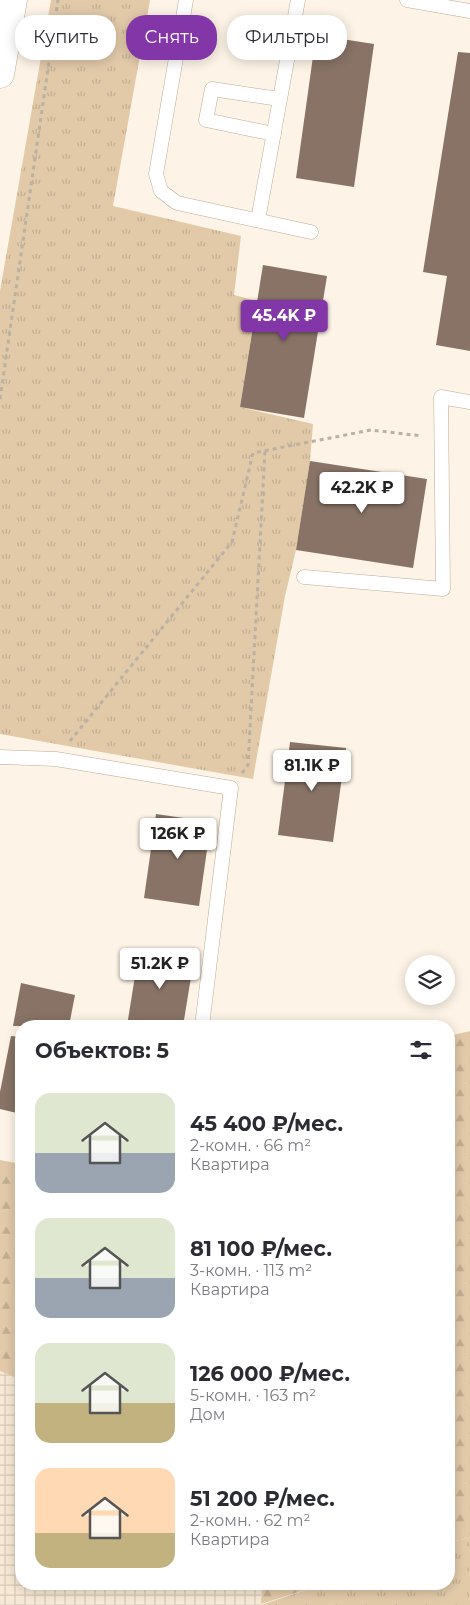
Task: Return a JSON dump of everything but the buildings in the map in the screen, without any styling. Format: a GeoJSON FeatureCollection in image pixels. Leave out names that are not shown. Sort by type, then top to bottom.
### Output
{"type":"FeatureCollection","features":[{"type":"Feature","properties":{"kind":"street"},"geometry":{"type":"LineString","coordinates":[[0,74],[13,0]]}},
{"type":"Feature","properties":{"kind":"lane"},"geometry":{"type":"LineString","coordinates":[[186,0],[156,174],[161,191],[177,203],[311,232]]}},
{"type":"Feature","properties":{"kind":"lane"},"geometry":{"type":"LineString","coordinates":[[258,220],[298,0]]}},
{"type":"Feature","properties":{"kind":"lane"},"geometry":{"type":"LineString","coordinates":[[407,0],[429,2],[470,11]]}},
{"type":"Feature","properties":{"kind":"lane"},"geometry":{"type":"LineString","coordinates":[[274,134],[206,120],[212,89],[279,99]]}},
{"type":"Feature","properties":{"kind":"lane"},"geometry":{"type":"LineString","coordinates":[[304,577],[442,589],[441,397],[470,402]]}},
{"type":"Feature","properties":{"kind":"lane"},"geometry":{"type":"LineString","coordinates":[[0,756],[56,759],[231,788],[203,1020]]}},
{"type":"Feature","properties":{"kind":"path"},"geometry":{"type":"LineString","coordinates":[[0,399],[58,0]]}},
{"type":"Feature","properties":{"kind":"path"},"geometry":{"type":"LineString","coordinates":[[56,759],[232,542],[253,454],[371,430],[441,438]]}},
{"type":"Feature","properties":{"kind":"path"},"geometry":{"type":"LineString","coordinates":[[231,788],[248,765],[265,451]]}},
{"type":"Feature","properties":{"kind":"shaded area"},"geometry":{"type":"Polygon","coordinates":[[[0,1371],[15,1377],[15,1590],[262,1590],[261,1605],[0,1605],[0,1371]]]}},
{"type":"Feature","properties":{"kind":"green space"},"geometry":{"type":"Polygon","coordinates":[[[51,0],[150,0],[147,15],[126,15],[126,60],[139,60],[113,206],[241,236],[234,295],[257,301],[240,407],[313,424],[310,461],[296,550],[285,596],[253,779],[0,734],[0,291],[40,60],[116,60],[116,15],[48,15],[51,0]]]}},
{"type":"Feature","properties":{"kind":"green space"},"geometry":{"type":"Polygon","coordinates":[[[470,1031],[470,1537],[455,1541],[455,1035],[470,1031]]]}},
{"type":"Feature","properties":{"kind":"green space"},"geometry":{"type":"Polygon","coordinates":[[[0,1160],[15,1163],[15,1377],[0,1371],[0,1160]]]}},
{"type":"Feature","properties":{"kind":"green space"},"geometry":{"type":"Polygon","coordinates":[[[470,1537],[470,1605],[261,1605],[306,1590],[455,1590],[455,1541],[470,1537]]]}},
{"type":"Feature","properties":{"kind":"green space"},"geometry":{"type":"Polygon","coordinates":[[[262,1590],[305,1590],[261,1604],[262,1590]]]}}]}
